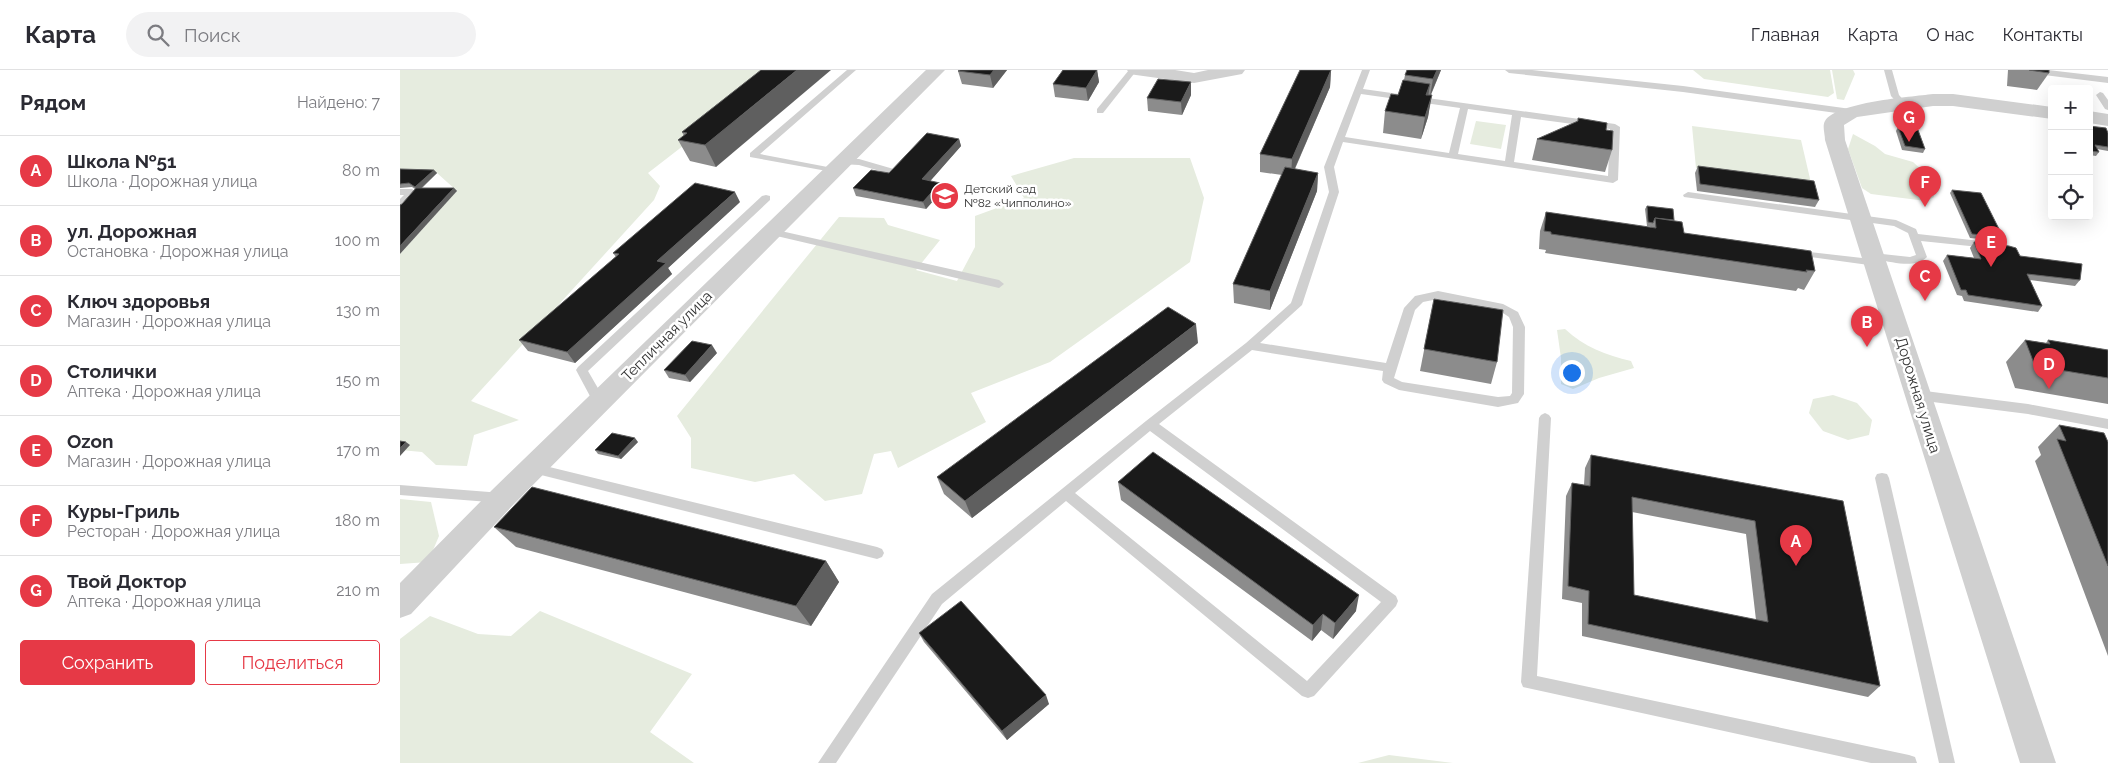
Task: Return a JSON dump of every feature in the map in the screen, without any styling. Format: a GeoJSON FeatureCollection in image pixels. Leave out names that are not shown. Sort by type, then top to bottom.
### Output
{"type":"FeatureCollection","features":[{"type":"Feature","properties":{"kind":"street","name":"Тепличная улица"},"geometry":{"type":"LineString","coordinates":[[400,604],[502,498],[936,70]]}},
{"type":"Feature","properties":{"kind":"street"},"geometry":{"type":"LineString","coordinates":[[1134,70],[1194,78],[1236,70]]}},
{"type":"Feature","properties":{"kind":"street"},"geometry":{"type":"LineString","coordinates":[[1851,112],[1953,100],[2048,112]]}},
{"type":"Feature","properties":{"kind":"street","name":"Дорожная улица"},"geometry":{"type":"LineString","coordinates":[[1851,112],[1834,123],[1835,140],[2038,763]]}},
{"type":"Feature","properties":{"kind":"street"},"geometry":{"type":"LineString","coordinates":[[2093,118],[2108,120]]}},
{"type":"Feature","properties":{"kind":"lane"},"geometry":{"type":"LineString","coordinates":[[852,70],[753,155],[839,166],[859,162],[894,172]]}},
{"type":"Feature","properties":{"kind":"lane"},"geometry":{"type":"LineString","coordinates":[[1100,111],[1134,70]]}},
{"type":"Feature","properties":{"kind":"lane"},"geometry":{"type":"LineString","coordinates":[[826,763],[937,599],[1150,424],[1250,346],[1296,305],[1334,192],[1329,168],[1366,70]]}},
{"type":"Feature","properties":{"kind":"lane"},"geometry":{"type":"LineString","coordinates":[[1509,70],[1668,89],[1683,89],[1851,112]]}},
{"type":"Feature","properties":{"kind":"lane"},"geometry":{"type":"LineString","coordinates":[[1888,70],[1895,96],[1904,105]]}},
{"type":"Feature","properties":{"kind":"lane"},"geometry":{"type":"LineString","coordinates":[[2028,70],[2108,80]]}},
{"type":"Feature","properties":{"kind":"lane"},"geometry":{"type":"LineString","coordinates":[[1340,139],[1613,180],[1615,127],[1358,91]]}},
{"type":"Feature","properties":{"kind":"lane"},"geometry":{"type":"LineString","coordinates":[[2100,95],[2108,107]]}},
{"type":"Feature","properties":{"kind":"lane"},"geometry":{"type":"LineString","coordinates":[[1453,156],[1465,106]]}},
{"type":"Feature","properties":{"kind":"lane"},"geometry":{"type":"LineString","coordinates":[[1509,164],[1517,113]]}},
{"type":"Feature","properties":{"kind":"lane"},"geometry":{"type":"LineString","coordinates":[[400,192],[412,192],[400,205]]}},
{"type":"Feature","properties":{"kind":"lane"},"geometry":{"type":"LineString","coordinates":[[1688,195],[1896,223],[1912,231],[1922,257],[1910,261],[1787,251]]}},
{"type":"Feature","properties":{"kind":"lane"},"geometry":{"type":"LineString","coordinates":[[607,395],[595,395],[582,370],[766,198]]}},
{"type":"Feature","properties":{"kind":"lane"},"geometry":{"type":"LineString","coordinates":[[772,232],[999,284]]}},
{"type":"Feature","properties":{"kind":"lane"},"geometry":{"type":"LineString","coordinates":[[1914,236],[1999,246]]}},
{"type":"Feature","properties":{"kind":"lane"},"geometry":{"type":"LineString","coordinates":[[1438,294],[1504,308],[1514,314],[1519,327],[1518,394],[1514,400],[1498,402],[1399,386],[1388,380],[1390,368],[1410,308],[1419,299],[1438,294]]}},
{"type":"Feature","properties":{"kind":"lane"},"geometry":{"type":"LineString","coordinates":[[1250,346],[1390,368]]}},
{"type":"Feature","properties":{"kind":"lane"},"geometry":{"type":"LineString","coordinates":[[1917,395],[2028,409],[2108,424]]}},
{"type":"Feature","properties":{"kind":"lane"},"geometry":{"type":"LineString","coordinates":[[1545,418],[1529,682],[1909,763]]}},
{"type":"Feature","properties":{"kind":"lane"},"geometry":{"type":"LineString","coordinates":[[1066,493],[1308,691],[1390,601],[1150,424]]}},
{"type":"Feature","properties":{"kind":"lane"},"geometry":{"type":"LineString","coordinates":[[533,468],[877,553]]}},
{"type":"Feature","properties":{"kind":"lane"},"geometry":{"type":"LineString","coordinates":[[1882,478],[1947,763]]}},
{"type":"Feature","properties":{"kind":"lane"},"geometry":{"type":"LineString","coordinates":[[400,490],[502,498]]}},
{"type":"Feature","properties":{"kind":"shaded area"},"geometry":{"type":"Polygon","coordinates":[[[400,70],[781,70],[648,173],[660,186],[654,200],[471,401],[519,420],[474,435],[467,466],[436,465],[422,452],[400,450],[400,254],[457,191],[437,173],[400,173],[400,70]]]}},
{"type":"Feature","properties":{"kind":"shaded area"},"geometry":{"type":"Polygon","coordinates":[[[1693,70],[1830,70],[1834,93],[1828,97],[1704,79],[1693,70]]]}},
{"type":"Feature","properties":{"kind":"shaded area"},"geometry":{"type":"Polygon","coordinates":[[[1832,70],[1853,70],[1855,74],[1844,100],[1837,99],[1832,70]]]}},
{"type":"Feature","properties":{"kind":"shaded area"},"geometry":{"type":"Polygon","coordinates":[[[1476,121],[1506,125],[1501,149],[1470,144],[1476,121]]]}},
{"type":"Feature","properties":{"kind":"shaded area"},"geometry":{"type":"Polygon","coordinates":[[[1692,126],[1801,140],[1811,183],[1696,168],[1692,126]]]}},
{"type":"Feature","properties":{"kind":"shaded area"},"geometry":{"type":"Polygon","coordinates":[[[1853,134],[1885,154],[1913,162],[1924,172],[1934,197],[1926,201],[1871,194],[1862,188],[1848,149],[1853,134]]]}},
{"type":"Feature","properties":{"kind":"shaded area"},"geometry":{"type":"Polygon","coordinates":[[[1074,158],[1190,158],[1204,198],[1190,262],[1050,362],[971,393],[986,422],[898,468],[891,451],[874,454],[862,494],[825,501],[794,474],[755,482],[691,468],[691,438],[677,416],[839,217],[884,218],[888,225],[940,240],[916,270],[957,281],[975,247],[975,216],[1024,198],[1011,176],[1074,158]]]}},
{"type":"Feature","properties":{"kind":"shaded area"},"geometry":{"type":"Polygon","coordinates":[[[1565,329],[1580,341],[1596,350],[1631,361],[1634,368],[1599,378],[1573,389],[1561,384],[1561,358],[1557,330],[1565,329]]]}},
{"type":"Feature","properties":{"kind":"shaded area"},"geometry":{"type":"Polygon","coordinates":[[[1833,395],[1857,403],[1872,420],[1869,435],[1848,440],[1823,431],[1809,413],[1813,399],[1833,395]]]}},
{"type":"Feature","properties":{"kind":"shaded area"},"geometry":{"type":"Polygon","coordinates":[[[400,499],[431,502],[439,536],[428,562],[400,564],[400,499]]]}},
{"type":"Feature","properties":{"kind":"shaded area"},"geometry":{"type":"Polygon","coordinates":[[[540,611],[692,674],[650,732],[694,763],[400,763],[400,639],[430,616],[478,634],[511,636],[540,611]]]}},
{"type":"Feature","properties":{"kind":"shaded area"},"geometry":{"type":"Polygon","coordinates":[[[1389,755],[1453,763],[1358,763],[1389,755]]]}},
{"type":"Feature","properties":{"kind":"building"},"geometry":{"type":"Polygon","coordinates":[[[761,70],[797,70],[705,145],[678,140],[687,133],[682,132],[761,70]]]}},
{"type":"Feature","properties":{"kind":"building"},"geometry":{"type":"Polygon","coordinates":[[[994,70],[990,75],[958,71],[994,70]]]}},
{"type":"Feature","properties":{"kind":"building"},"geometry":{"type":"Polygon","coordinates":[[[1063,70],[1097,70],[1086,88],[1053,84],[1063,70]]]}},
{"type":"Feature","properties":{"kind":"building"},"geometry":{"type":"Polygon","coordinates":[[[1300,70],[1331,70],[1292,159],[1260,154],[1300,70]]]}},
{"type":"Feature","properties":{"kind":"building"},"geometry":{"type":"Polygon","coordinates":[[[1407,70],[1437,70],[1433,79],[1405,75],[1407,70]]]}},
{"type":"Feature","properties":{"kind":"building"},"geometry":{"type":"Polygon","coordinates":[[[2029,70],[2049,70],[2049,73],[2029,70]]]}},
{"type":"Feature","properties":{"kind":"building"},"geometry":{"type":"Polygon","coordinates":[[[1158,79],[1191,82],[1181,102],[1147,98],[1158,79]]]}},
{"type":"Feature","properties":{"kind":"building"},"geometry":{"type":"Polygon","coordinates":[[[1403,80],[1430,84],[1426,95],[1432,95],[1425,117],[1385,111],[1391,94],[1398,95],[1403,80]]]}},
{"type":"Feature","properties":{"kind":"building"},"geometry":{"type":"Polygon","coordinates":[[[1578,118],[1607,123],[1606,130],[1613,131],[1612,150],[1537,139],[1578,121],[1578,118]]]}},
{"type":"Feature","properties":{"kind":"building"},"geometry":{"type":"Polygon","coordinates":[[[2093,126],[2106,128],[2108,133],[2108,147],[2095,145],[2099,152],[2093,151],[2093,126]]]}},
{"type":"Feature","properties":{"kind":"building"},"geometry":{"type":"Polygon","coordinates":[[[1898,127],[1918,130],[1925,149],[1905,146],[1898,127]]]}},
{"type":"Feature","properties":{"kind":"building"},"geometry":{"type":"Polygon","coordinates":[[[927,133],[959,139],[922,179],[940,183],[923,202],[853,188],[871,170],[889,173],[927,133]]]}},
{"type":"Feature","properties":{"kind":"building"},"geometry":{"type":"Polygon","coordinates":[[[1698,166],[1814,181],[1819,200],[1700,184],[1698,166]]]}},
{"type":"Feature","properties":{"kind":"building"},"geometry":{"type":"Polygon","coordinates":[[[1285,167],[1318,173],[1270,291],[1233,284],[1285,167]]]}},
{"type":"Feature","properties":{"kind":"building"},"geometry":{"type":"Polygon","coordinates":[[[400,169],[434,170],[415,187],[409,183],[400,184],[400,169]]]}},
{"type":"Feature","properties":{"kind":"building"},"geometry":{"type":"Polygon","coordinates":[[[695,183],[735,192],[657,261],[666,263],[567,352],[519,340],[619,254],[613,253],[695,183]]]}},
{"type":"Feature","properties":{"kind":"building"},"geometry":{"type":"Polygon","coordinates":[[[416,188],[454,188],[400,246],[400,205],[416,188]]]}},
{"type":"Feature","properties":{"kind":"building"},"geometry":{"type":"Polygon","coordinates":[[[1952,190],[1981,193],[2003,237],[1972,234],[1952,190]]]}},
{"type":"Feature","properties":{"kind":"building"},"geometry":{"type":"Polygon","coordinates":[[[1647,206],[1673,209],[1674,220],[1655,218],[1653,223],[1648,222],[1647,206]]]}},
{"type":"Feature","properties":{"kind":"building"},"geometry":{"type":"Polygon","coordinates":[[[1546,212],[1656,228],[1655,218],[1682,222],[1684,233],[1811,251],[1815,271],[1806,270],[1807,272],[1551,234],[1551,232],[1544,231],[1546,212]]]}},
{"type":"Feature","properties":{"kind":"building"},"geometry":{"type":"Polygon","coordinates":[[[1974,242],[2016,248],[2020,256],[2082,264],[2080,280],[2027,274],[2042,306],[1968,295],[1966,290],[1961,290],[1947,255],[1981,259],[1974,242]]]}},
{"type":"Feature","properties":{"kind":"building"},"geometry":{"type":"Polygon","coordinates":[[[1434,299],[1503,310],[1497,362],[1424,349],[1434,299]]]}},
{"type":"Feature","properties":{"kind":"building"},"geometry":{"type":"Polygon","coordinates":[[[1168,307],[1196,324],[965,501],[937,477],[1168,307]]]}},
{"type":"Feature","properties":{"kind":"building"},"geometry":{"type":"Polygon","coordinates":[[[2025,340],[2050,344],[2048,340],[2108,350],[2108,378],[2035,366],[2025,340]]]}},
{"type":"Feature","properties":{"kind":"building"},"geometry":{"type":"Polygon","coordinates":[[[692,341],[712,345],[685,375],[664,370],[692,341]]]}},
{"type":"Feature","properties":{"kind":"building"},"geometry":{"type":"Polygon","coordinates":[[[2059,425],[2104,433],[2108,442],[2108,566],[2057,439],[2066,441],[2059,425]]]}},
{"type":"Feature","properties":{"kind":"building"},"geometry":{"type":"Polygon","coordinates":[[[612,433],[635,438],[618,456],[595,450],[612,433]]]}},
{"type":"Feature","properties":{"kind":"building"},"geometry":{"type":"Polygon","coordinates":[[[400,441],[406,442],[400,448],[400,441]]]}},
{"type":"Feature","properties":{"kind":"building"},"geometry":{"type":"Polygon","coordinates":[[[1153,452],[1359,595],[1335,623],[1323,614],[1313,625],[1118,482],[1153,452]]]}},
{"type":"Feature","properties":{"kind":"building"},"geometry":{"type":"Polygon","coordinates":[[[1591,455],[1843,501],[1880,686],[1588,624],[1589,591],[1568,586],[1572,483],[1590,486],[1591,455]],[[1632,497],[1634,595],[1768,622],[1755,521],[1632,497]]]}},
{"type":"Feature","properties":{"kind":"building"},"geometry":{"type":"Polygon","coordinates":[[[532,487],[826,561],[796,606],[494,527],[532,487]]]}},
{"type":"Feature","properties":{"kind":"building"},"geometry":{"type":"Polygon","coordinates":[[[961,601],[1046,695],[1002,731],[919,633],[961,601]]]}},
{"type":"Feature","properties":{"kind":"place","name":"Твой Доктор"},"geometry":{"type":"Point","coordinates":[1909,142]}},
{"type":"Feature","properties":{"kind":"place","name":"Детский сад №82 «Чипполино»"},"geometry":{"type":"Point","coordinates":[945,196]}},
{"type":"Feature","properties":{"kind":"place","name":"Куры-Гриль"},"geometry":{"type":"Point","coordinates":[1925,207]}},
{"type":"Feature","properties":{"kind":"place","name":"Ozon"},"geometry":{"type":"Point","coordinates":[1991,267]}},
{"type":"Feature","properties":{"kind":"place","name":"Ключ здоровья"},"geometry":{"type":"Point","coordinates":[1925,301]}},
{"type":"Feature","properties":{"kind":"place","name":"ул. Дорожная"},"geometry":{"type":"Point","coordinates":[1867,347]}},
{"type":"Feature","properties":{"kind":"place","name":"Столички"},"geometry":{"type":"Point","coordinates":[2049,389]}},
{"type":"Feature","properties":{"kind":"place","name":"Школа №51"},"geometry":{"type":"Point","coordinates":[1796,566]}}]}
